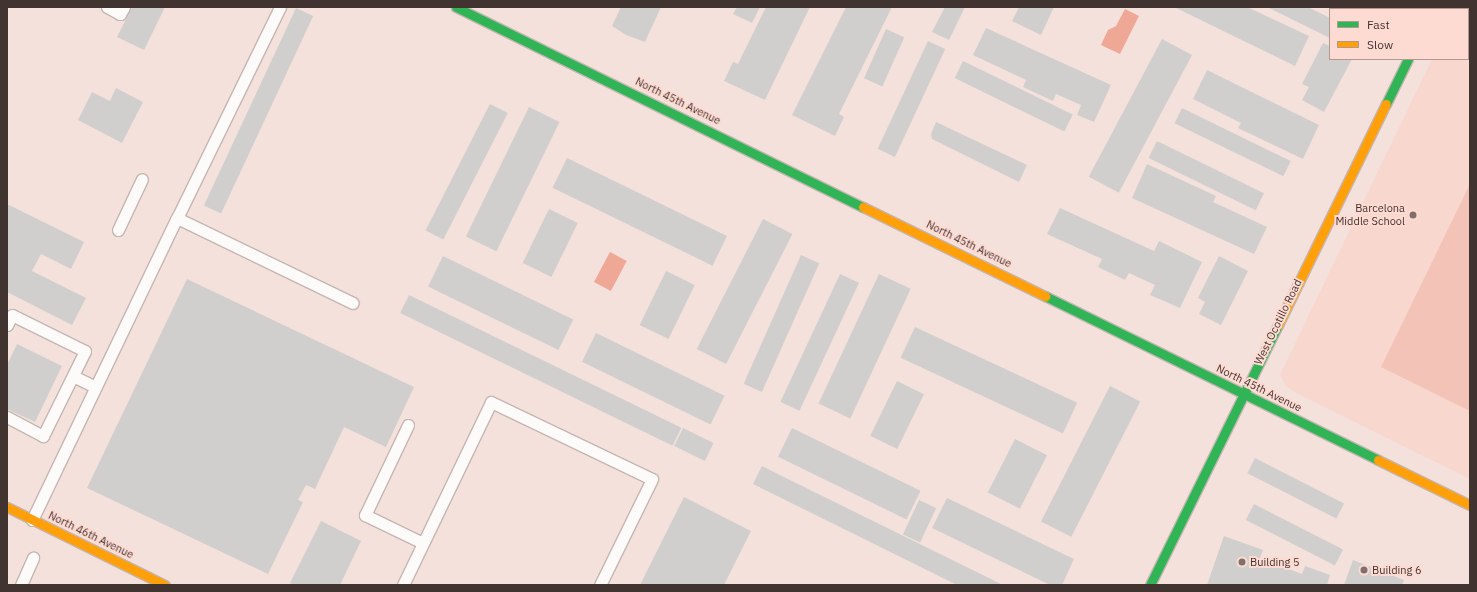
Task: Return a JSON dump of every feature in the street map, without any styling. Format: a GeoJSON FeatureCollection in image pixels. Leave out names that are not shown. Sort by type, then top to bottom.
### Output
{"type":"FeatureCollection","features":[{"type":"Feature","properties":{"kind":"street","name":"North 45th Avenue"},"geometry":{"type":"LineString","coordinates":[[456,7],[1470,505]]}},
{"type":"Feature","properties":{"kind":"street","name":"West Ocotillo Road"},"geometry":{"type":"LineString","coordinates":[[1150,585],[1408,60]]}},
{"type":"Feature","properties":{"kind":"street","name":"North 46th Avenue"},"geometry":{"type":"LineString","coordinates":[[7,507],[165,585]]}},
{"type":"Feature","properties":{"kind":"lane"},"geometry":{"type":"LineString","coordinates":[[108,7],[120,14],[124,7]]}},
{"type":"Feature","properties":{"kind":"lane"},"geometry":{"type":"LineString","coordinates":[[32,520],[280,7]]}},
{"type":"Feature","properties":{"kind":"lane"},"geometry":{"type":"LineString","coordinates":[[118,230],[142,179]]}},
{"type":"Feature","properties":{"kind":"lane"},"geometry":{"type":"LineString","coordinates":[[177,218],[353,303]]}},
{"type":"Feature","properties":{"kind":"lane"},"geometry":{"type":"LineString","coordinates":[[7,325],[12,315],[86,352],[43,436],[7,417]]}},
{"type":"Feature","properties":{"kind":"lane"},"geometry":{"type":"LineString","coordinates":[[73,376],[96,387]]}},
{"type":"Feature","properties":{"kind":"lane"},"geometry":{"type":"LineString","coordinates":[[403,585],[491,402],[652,479],[600,585]]}},
{"type":"Feature","properties":{"kind":"lane"},"geometry":{"type":"LineString","coordinates":[[408,426],[365,515],[423,543]]}},
{"type":"Feature","properties":{"kind":"lane"},"geometry":{"type":"LineString","coordinates":[[20,585],[33,558]]}},
{"type":"Feature","properties":{"kind":"shaded area","name":"Barcelona Middle School"},"geometry":{"type":"Polygon","coordinates":[[[1470,7],[1470,479],[1298,394],[1286,386],[1280,375],[1432,60],[1469,60],[1469,8],[1456,8],[1470,7]]]}},
{"type":"Feature","properties":{"kind":"shaded area"},"geometry":{"type":"Polygon","coordinates":[[[1125,9],[1139,16],[1120,54],[1101,45],[1108,30],[1116,26],[1125,9]]]}},
{"type":"Feature","properties":{"kind":"shaded area"},"geometry":{"type":"Polygon","coordinates":[[[1470,184],[1470,411],[1381,367],[1470,184]]]}},
{"type":"Feature","properties":{"kind":"shaded area"},"geometry":{"type":"Polygon","coordinates":[[[610,252],[627,261],[611,291],[594,282],[610,252]]]}},
{"type":"Feature","properties":{"kind":"building"},"geometry":{"type":"Polygon","coordinates":[[[132,7],[165,7],[144,50],[117,37],[132,7]]]}},
{"type":"Feature","properties":{"kind":"building"},"geometry":{"type":"Polygon","coordinates":[[[621,7],[661,7],[645,42],[626,35],[612,26],[621,7]]]}},
{"type":"Feature","properties":{"kind":"building"},"geometry":{"type":"Polygon","coordinates":[[[737,7],[760,7],[752,23],[733,14],[737,7]]]}},
{"type":"Feature","properties":{"kind":"building"},"geometry":{"type":"Polygon","coordinates":[[[766,7],[810,7],[765,100],[724,81],[733,62],[738,64],[766,7]]]}},
{"type":"Feature","properties":{"kind":"building"},"geometry":{"type":"Polygon","coordinates":[[[846,7],[892,7],[839,114],[844,117],[835,136],[792,115],[846,7]]]}},
{"type":"Feature","properties":{"kind":"building"},"geometry":{"type":"Polygon","coordinates":[[[945,7],[965,7],[949,40],[932,32],[945,7]]]}},
{"type":"Feature","properties":{"kind":"building"},"geometry":{"type":"Polygon","coordinates":[[[1019,7],[1054,7],[1041,35],[1012,21],[1019,7]]]}},
{"type":"Feature","properties":{"kind":"building"},"geometry":{"type":"Polygon","coordinates":[[[1174,7],[1247,7],[1309,36],[1295,66],[1174,7]]]}},
{"type":"Feature","properties":{"kind":"building"},"geometry":{"type":"Polygon","coordinates":[[[1267,7],[1308,7],[1329,18],[1329,38],[1267,7]]]}},
{"type":"Feature","properties":{"kind":"building"},"geometry":{"type":"Polygon","coordinates":[[[296,8],[313,16],[221,214],[204,206],[296,8]]]}},
{"type":"Feature","properties":{"kind":"building"},"geometry":{"type":"Polygon","coordinates":[[[986,28],[1111,85],[1094,122],[1077,115],[1081,105],[1056,94],[1053,101],[1023,87],[1026,80],[973,55],[986,28]]]}},
{"type":"Feature","properties":{"kind":"building"},"geometry":{"type":"Polygon","coordinates":[[[886,29],[904,37],[882,86],[864,78],[886,29]]]}},
{"type":"Feature","properties":{"kind":"building"},"geometry":{"type":"Polygon","coordinates":[[[1162,39],[1192,55],[1119,193],[1089,177],[1162,39]]]}},
{"type":"Feature","properties":{"kind":"building"},"geometry":{"type":"Polygon","coordinates":[[[928,41],[945,49],[895,157],[878,149],[928,41]]]}},
{"type":"Feature","properties":{"kind":"building"},"geometry":{"type":"Polygon","coordinates":[[[1323,43],[1329,46],[1329,60],[1351,60],[1324,112],[1302,100],[1309,87],[1302,84],[1323,43]]]}},
{"type":"Feature","properties":{"kind":"building"},"geometry":{"type":"Polygon","coordinates":[[[963,61],[1073,114],[1064,132],[955,78],[963,61]]]}},
{"type":"Feature","properties":{"kind":"building"},"geometry":{"type":"Polygon","coordinates":[[[1207,70],[1319,125],[1303,159],[1238,128],[1241,123],[1193,99],[1207,70]]]}},
{"type":"Feature","properties":{"kind":"building"},"geometry":{"type":"Polygon","coordinates":[[[116,88],[143,102],[122,143],[78,120],[92,92],[110,101],[116,88]]]}},
{"type":"Feature","properties":{"kind":"building"},"geometry":{"type":"Polygon","coordinates":[[[490,104],[508,113],[443,240],[426,231],[490,104]]]}},
{"type":"Feature","properties":{"kind":"building"},"geometry":{"type":"Polygon","coordinates":[[[529,107],[560,122],[496,251],[466,236],[529,107]]]}},
{"type":"Feature","properties":{"kind":"building"},"geometry":{"type":"Polygon","coordinates":[[[1182,108],[1291,161],[1283,176],[1175,123],[1182,108]]]}},
{"type":"Feature","properties":{"kind":"building"},"geometry":{"type":"Polygon","coordinates":[[[936,122],[1027,165],[1019,182],[932,139],[931,134],[936,122]]]}},
{"type":"Feature","properties":{"kind":"building"},"geometry":{"type":"Polygon","coordinates":[[[1157,141],[1264,193],[1256,210],[1149,158],[1157,141]]]}},
{"type":"Feature","properties":{"kind":"building"},"geometry":{"type":"Polygon","coordinates":[[[567,158],[727,236],[713,266],[553,188],[567,158]]]}},
{"type":"Feature","properties":{"kind":"building"},"geometry":{"type":"Polygon","coordinates":[[[1147,164],[1216,196],[1213,202],[1267,227],[1254,254],[1132,198],[1147,164]]]}},
{"type":"Feature","properties":{"kind":"building"},"geometry":{"type":"Polygon","coordinates":[[[7,204],[84,242],[71,269],[41,254],[32,271],[86,298],[72,325],[7,292],[7,204]]]}},
{"type":"Feature","properties":{"kind":"building"},"geometry":{"type":"Polygon","coordinates":[[[1060,208],[1154,251],[1159,241],[1202,262],[1180,308],[1150,295],[1155,285],[1129,273],[1125,280],[1098,267],[1102,259],[1047,234],[1060,208]]]}},
{"type":"Feature","properties":{"kind":"building"},"geometry":{"type":"Polygon","coordinates":[[[549,209],[578,223],[551,277],[523,263],[549,209]]]}},
{"type":"Feature","properties":{"kind":"building"},"geometry":{"type":"Polygon","coordinates":[[[763,219],[792,234],[726,364],[697,349],[763,219]]]}},
{"type":"Feature","properties":{"kind":"building"},"geometry":{"type":"Polygon","coordinates":[[[801,255],[819,263],[762,392],[744,384],[801,255]]]}},
{"type":"Feature","properties":{"kind":"building"},"geometry":{"type":"Polygon","coordinates":[[[443,256],[573,320],[558,350],[428,287],[443,256]]]}},
{"type":"Feature","properties":{"kind":"building"},"geometry":{"type":"Polygon","coordinates":[[[1219,256],[1248,271],[1221,325],[1199,314],[1205,302],[1198,298],[1219,256]]]}},
{"type":"Feature","properties":{"kind":"building"},"geometry":{"type":"Polygon","coordinates":[[[666,271],[695,285],[668,339],[640,325],[666,271]]]}},
{"type":"Feature","properties":{"kind":"building"},"geometry":{"type":"Polygon","coordinates":[[[840,274],[859,283],[799,411],[780,402],[840,274]]]}},
{"type":"Feature","properties":{"kind":"building"},"geometry":{"type":"Polygon","coordinates":[[[879,274],[911,289],[850,418],[819,404],[879,274]]]}},
{"type":"Feature","properties":{"kind":"building"},"geometry":{"type":"Polygon","coordinates":[[[187,279],[414,387],[386,447],[344,427],[315,489],[306,485],[298,500],[303,502],[268,574],[87,488],[187,279]]]}},
{"type":"Feature","properties":{"kind":"building"},"geometry":{"type":"Polygon","coordinates":[[[409,295],[681,428],[673,446],[400,313],[409,295]]]}},
{"type":"Feature","properties":{"kind":"building"},"geometry":{"type":"Polygon","coordinates":[[[915,327],[1077,403],[1063,433],[901,358],[915,327]]]}},
{"type":"Feature","properties":{"kind":"building"},"geometry":{"type":"Polygon","coordinates":[[[596,333],[725,396],[710,424],[582,362],[596,333]]]}},
{"type":"Feature","properties":{"kind":"building"},"geometry":{"type":"Polygon","coordinates":[[[17,344],[62,366],[35,422],[7,409],[7,365],[17,344]]]}},
{"type":"Feature","properties":{"kind":"building"},"geometry":{"type":"Polygon","coordinates":[[[897,381],[924,394],[897,449],[870,436],[897,381]]]}},
{"type":"Feature","properties":{"kind":"building"},"geometry":{"type":"Polygon","coordinates":[[[1110,386],[1140,401],[1071,537],[1041,521],[1110,386]]]}},
{"type":"Feature","properties":{"kind":"building"},"geometry":{"type":"Polygon","coordinates":[[[683,428],[714,443],[705,461],[674,446],[683,428]]]}},
{"type":"Feature","properties":{"kind":"building"},"geometry":{"type":"Polygon","coordinates":[[[792,428],[921,491],[906,519],[778,457],[792,428]]]}},
{"type":"Feature","properties":{"kind":"building"},"geometry":{"type":"Polygon","coordinates":[[[1015,439],[1047,455],[1020,509],[988,492],[1015,439]]]}},
{"type":"Feature","properties":{"kind":"building"},"geometry":{"type":"Polygon","coordinates":[[[1255,458],[1344,503],[1336,519],[1247,473],[1255,458]]]}},
{"type":"Feature","properties":{"kind":"building"},"geometry":{"type":"Polygon","coordinates":[[[762,466],[1003,585],[957,585],[753,484],[762,466]]]}},
{"type":"Feature","properties":{"kind":"building"},"geometry":{"type":"Polygon","coordinates":[[[684,497],[751,531],[724,585],[640,585],[684,497]]]}},
{"type":"Feature","properties":{"kind":"building"},"geometry":{"type":"Polygon","coordinates":[[[947,498],[1074,559],[1062,585],[1050,585],[932,528],[947,498]]]}},
{"type":"Feature","properties":{"kind":"building"},"geometry":{"type":"Polygon","coordinates":[[[919,500],[936,508],[920,542],[903,534],[919,500]]]}},
{"type":"Feature","properties":{"kind":"building"},"geometry":{"type":"Polygon","coordinates":[[[1254,504],[1343,549],[1335,565],[1246,520],[1254,504]]]}},
{"type":"Feature","properties":{"kind":"building"},"geometry":{"type":"Polygon","coordinates":[[[321,521],[361,541],[340,585],[294,585],[290,583],[321,521]]]}},
{"type":"Feature","properties":{"kind":"building","name":"Building 5"},"geometry":{"type":"Polygon","coordinates":[[[1224,536],[1263,550],[1260,558],[1302,574],[1305,566],[1330,575],[1327,585],[1207,585],[1224,536]]]}},
{"type":"Feature","properties":{"kind":"building","name":"Building 6"},"geometry":{"type":"Polygon","coordinates":[[[1353,560],[1404,580],[1402,585],[1344,585],[1353,560]]]}},
{"type":"Feature","properties":{"kind":"traffic: fast"},"geometry":{"type":"LineString","coordinates":[[456,7],[863,207]]}},
{"type":"Feature","properties":{"kind":"traffic: fast"},"geometry":{"type":"LineString","coordinates":[[1386,104],[1408,60]]}},
{"type":"Feature","properties":{"kind":"traffic: fast"},"geometry":{"type":"LineString","coordinates":[[1045,296],[1378,460]]}},
{"type":"Feature","properties":{"kind":"traffic: fast"},"geometry":{"type":"LineString","coordinates":[[1150,585],[1278,325]]}},
{"type":"Feature","properties":{"kind":"traffic: slow"},"geometry":{"type":"LineString","coordinates":[[1278,325],[1386,104]]}},
{"type":"Feature","properties":{"kind":"traffic: slow"},"geometry":{"type":"LineString","coordinates":[[863,207],[1045,296]]}},
{"type":"Feature","properties":{"kind":"traffic: slow"},"geometry":{"type":"LineString","coordinates":[[1378,460],[1470,505]]}},
{"type":"Feature","properties":{"kind":"traffic: slow"},"geometry":{"type":"LineString","coordinates":[[7,507],[165,585]]}},
{"type":"Feature","properties":{"kind":"place","name":"Barcelona Middle School"},"geometry":{"type":"Point","coordinates":[1413,215]}},
{"type":"Feature","properties":{"kind":"place","name":"Building 5"},"geometry":{"type":"Point","coordinates":[1242,562]}},
{"type":"Feature","properties":{"kind":"place","name":"Building 6"},"geometry":{"type":"Point","coordinates":[1364,570]}}]}
